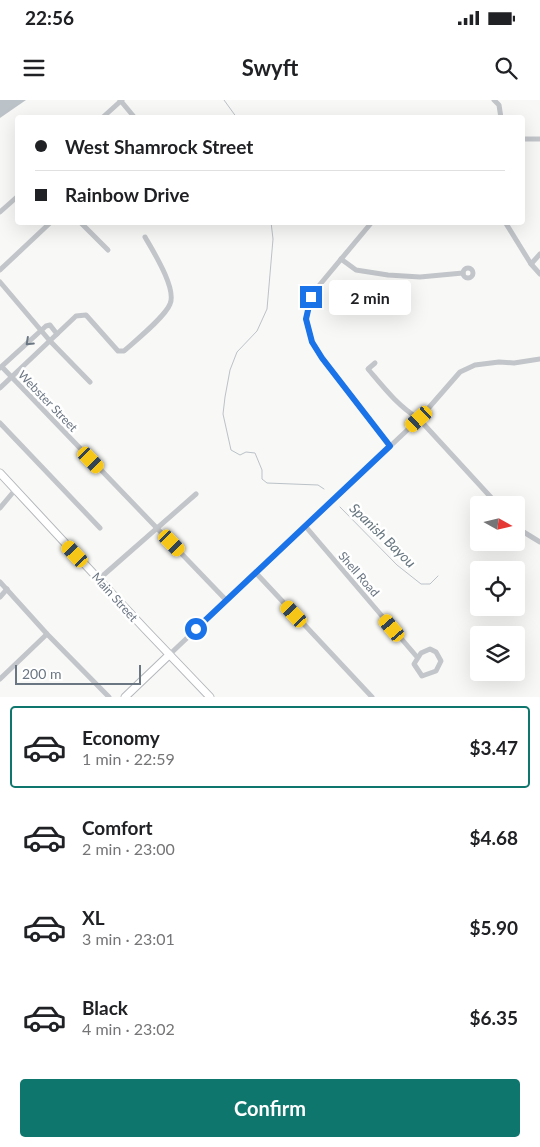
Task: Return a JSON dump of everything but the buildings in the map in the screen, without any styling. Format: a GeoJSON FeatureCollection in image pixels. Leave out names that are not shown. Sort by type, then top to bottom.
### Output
{"type":"FeatureCollection","features":[{"type":"Feature","properties":{"kind":"main road","name":"Main Street"},"geometry":{"type":"LineString","coordinates":[[0,473],[210,697]]}},
{"type":"Feature","properties":{"kind":"main road"},"geometry":{"type":"LineString","coordinates":[[125,697],[169,655]]}},
{"type":"Feature","properties":{"kind":"street"},"geometry":{"type":"LineString","coordinates":[[105,115],[121,100],[133,115]]}},
{"type":"Feature","properties":{"kind":"street"},"geometry":{"type":"LineString","coordinates":[[494,100],[498,105],[500,115]]}},
{"type":"Feature","properties":{"kind":"street"},"geometry":{"type":"LineString","coordinates":[[525,139],[540,139]]}},
{"type":"Feature","properties":{"kind":"street"},"geometry":{"type":"LineString","coordinates":[[0,212],[15,199]]}},
{"type":"Feature","properties":{"kind":"street"},"geometry":{"type":"LineString","coordinates":[[0,270],[48,225]]}},
{"type":"Feature","properties":{"kind":"street"},"geometry":{"type":"LineString","coordinates":[[83,225],[108,250]]}},
{"type":"Feature","properties":{"kind":"street"},"geometry":{"type":"LineString","coordinates":[[369,225],[317,288],[311,297],[306,319],[312,342],[322,358],[390,446]]}},
{"type":"Feature","properties":{"kind":"street"},"geometry":{"type":"LineString","coordinates":[[507,225],[531,264],[540,274]]}},
{"type":"Feature","properties":{"kind":"street"},"geometry":{"type":"LineString","coordinates":[[0,388],[76,316],[86,315],[118,351],[124,351],[166,312],[171,303],[171,292],[162,269],[145,237]]}},
{"type":"Feature","properties":{"kind":"street"},"geometry":{"type":"LineString","coordinates":[[531,264],[540,254]]}},
{"type":"Feature","properties":{"kind":"street"},"geometry":{"type":"LineString","coordinates":[[341,259],[356,270],[388,275],[420,277],[463,273]]}},
{"type":"Feature","properties":{"kind":"street"},"geometry":{"type":"LineString","coordinates":[[0,282],[50,341],[90,382]]}},
{"type":"Feature","properties":{"kind":"street"},"geometry":{"type":"LineString","coordinates":[[1,368],[41,330],[50,324],[58,334]]}},
{"type":"Feature","properties":{"kind":"street"},"geometry":{"type":"LineString","coordinates":[[169,655],[419,419],[460,372],[475,365],[499,362],[514,363],[540,359]]}},
{"type":"Feature","properties":{"kind":"street"},"geometry":{"type":"LineString","coordinates":[[374,363],[368,369],[403,409],[419,419],[490,496]]}},
{"type":"Feature","properties":{"kind":"street","name":"Webster Street"},"geometry":{"type":"LineString","coordinates":[[1,368],[12,377],[226,600]]}},
{"type":"Feature","properties":{"kind":"street"},"geometry":{"type":"LineString","coordinates":[[0,423],[100,528]]}},
{"type":"Feature","properties":{"kind":"street"},"geometry":{"type":"LineString","coordinates":[[0,508],[15,490]]}},
{"type":"Feature","properties":{"kind":"street"},"geometry":{"type":"LineString","coordinates":[[99,579],[196,494]]}},
{"type":"Feature","properties":{"kind":"street","name":"Shell Road"},"geometry":{"type":"LineString","coordinates":[[306,526],[417,657]]}},
{"type":"Feature","properties":{"kind":"street"},"geometry":{"type":"LineString","coordinates":[[525,533],[540,542]]}},
{"type":"Feature","properties":{"kind":"street"},"geometry":{"type":"LineString","coordinates":[[256,573],[372,697]]}},
{"type":"Feature","properties":{"kind":"street"},"geometry":{"type":"LineString","coordinates":[[0,582],[47,634],[109,697]]}},
{"type":"Feature","properties":{"kind":"street"},"geometry":{"type":"LineString","coordinates":[[0,597],[7,589]]}},
{"type":"Feature","properties":{"kind":"street"},"geometry":{"type":"LineString","coordinates":[[0,678],[47,634]]}},
{"type":"Feature","properties":{"kind":"street"},"geometry":{"type":"LineString","coordinates":[[430,649],[436,652],[441,661],[436,671],[422,676],[414,664],[417,657],[430,649]]}},
{"type":"Feature","properties":{"kind":"shaded area"},"geometry":{"type":"Polygon","coordinates":[[[0,100],[26,100],[0,118],[0,100]]]}},
{"type":"Feature","properties":{"kind":"waterway","name":"Spanish Bayou"},"geometry":{"type":"LineString","coordinates":[[224,100],[235,115]]}},
{"type":"Feature","properties":{"kind":"waterway","name":"Spanish Bayou"},"geometry":{"type":"LineString","coordinates":[[271,225],[273,239],[267,309],[257,331],[237,352],[230,370],[223,414],[231,450],[240,455],[246,452],[255,453],[262,470],[262,479],[267,483],[318,485],[324,489]]}},
{"type":"Feature","properties":{"kind":"waterway","name":"Spanish Bayou"},"geometry":{"type":"LineString","coordinates":[[340,507],[397,565],[421,584],[430,584],[438,576]]}},
{"type":"Feature","properties":{"kind":"route"},"geometry":{"type":"LineString","coordinates":[[196,629],[390,446],[322,358],[312,342],[306,319],[307,307],[311,297]]}}]}
